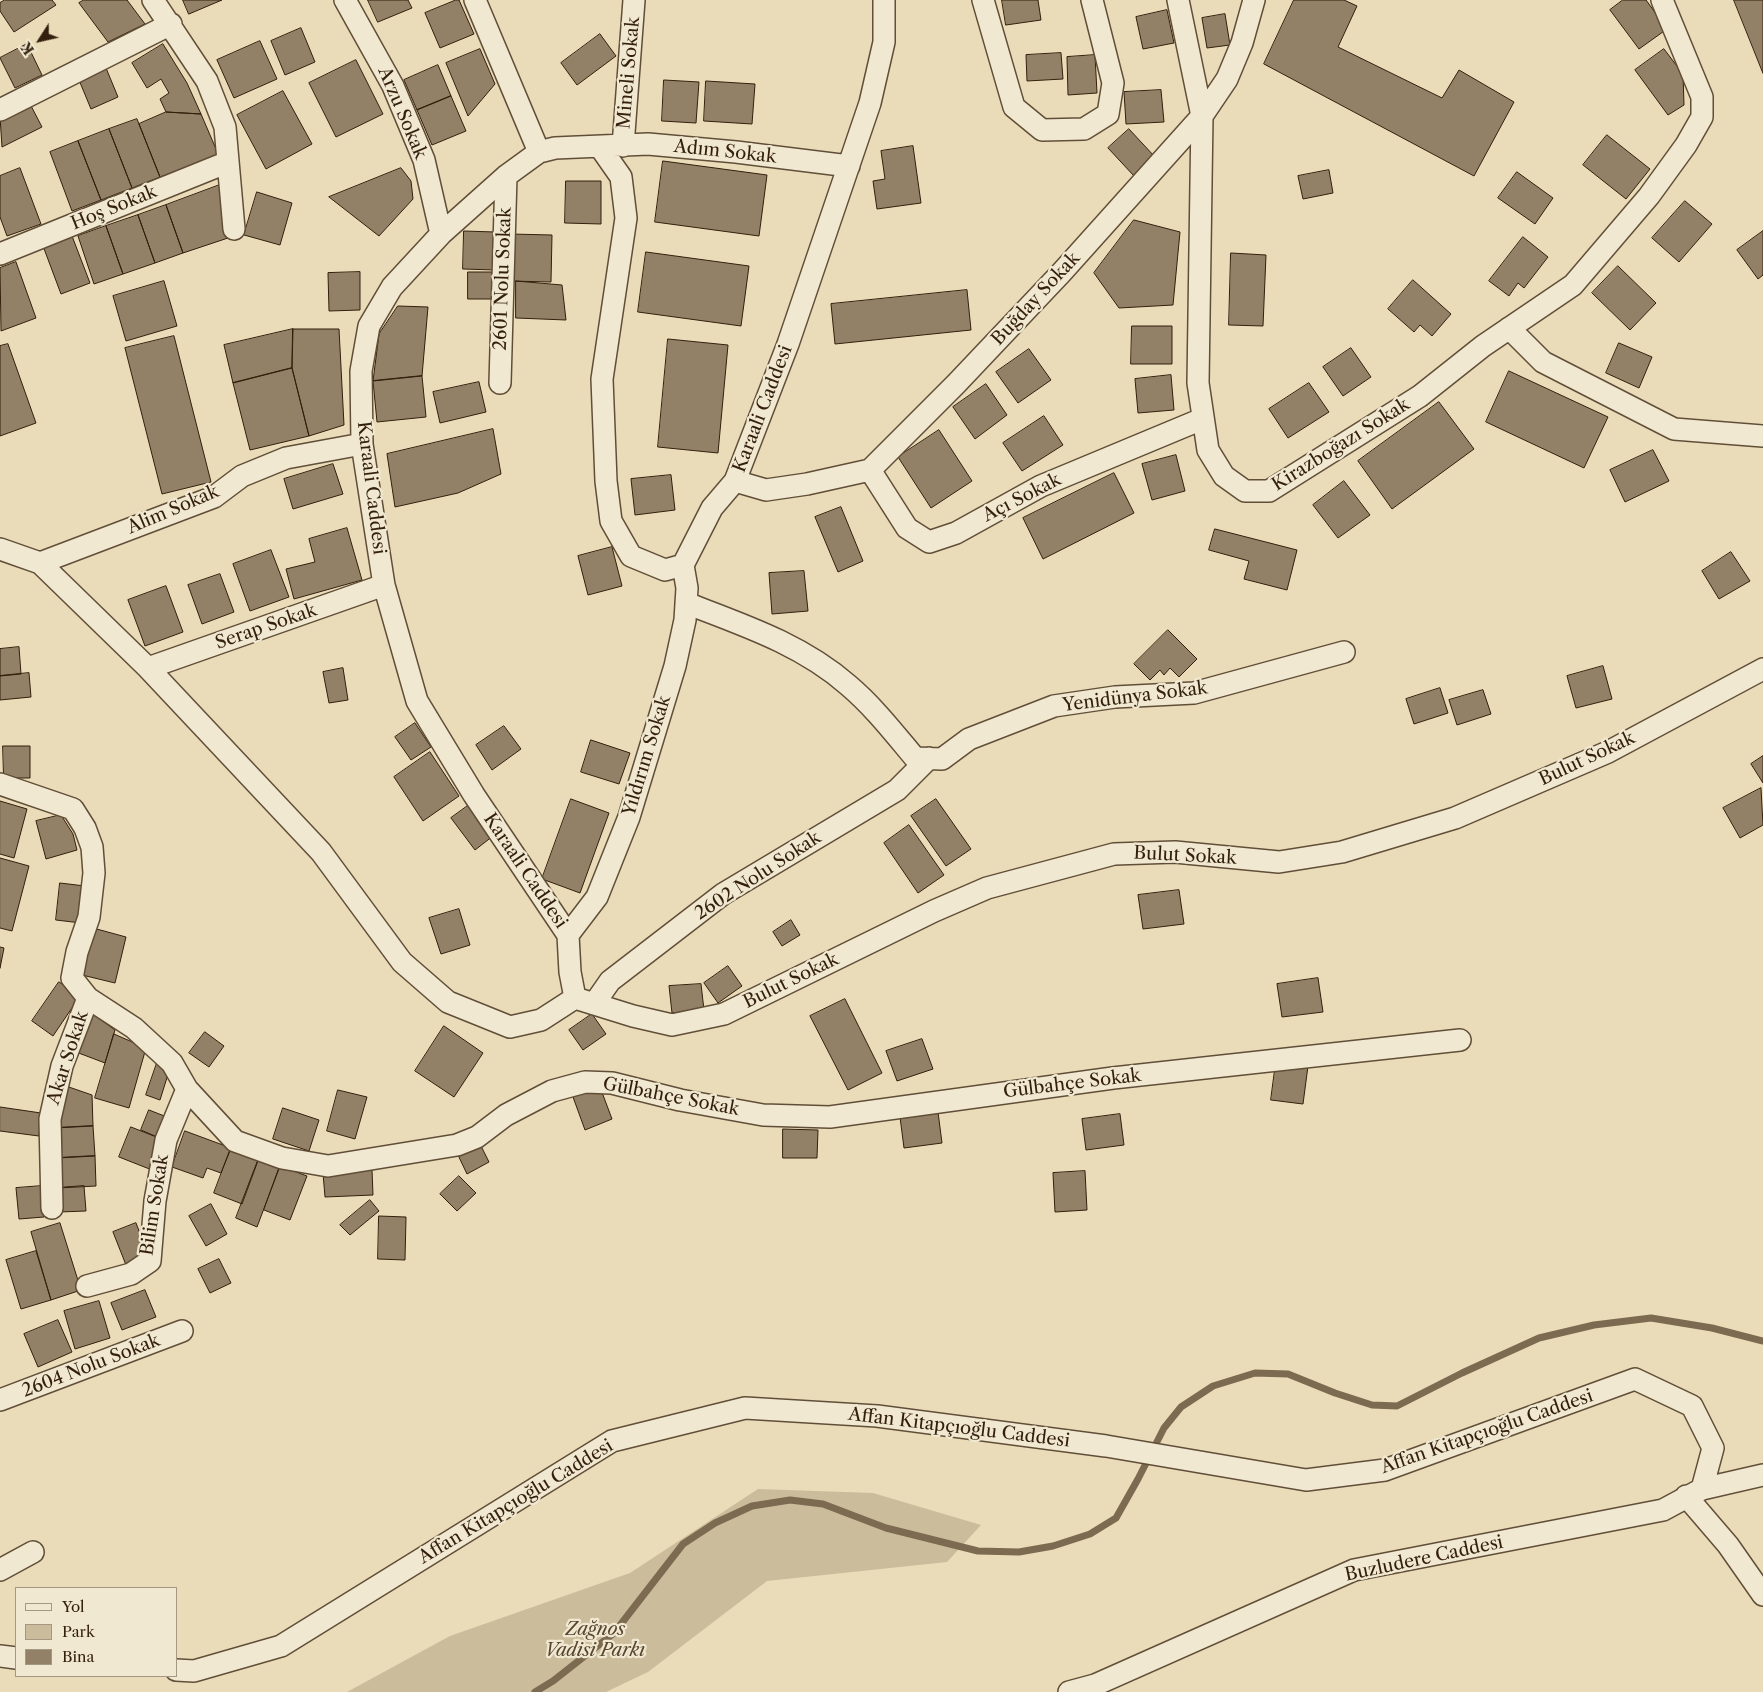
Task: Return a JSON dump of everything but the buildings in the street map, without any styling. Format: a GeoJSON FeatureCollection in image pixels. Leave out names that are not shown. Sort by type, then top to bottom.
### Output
{"type":"FeatureCollection","features":[{"type":"Feature","properties":{"kind":"street"},"geometry":{"type":"LineString","coordinates":[[153,0],[171,24],[207,81],[225,126],[228,182],[234,229]]}},
{"type":"Feature","properties":{"kind":"street","name":"Arzu Sokak"},"geometry":{"type":"LineString","coordinates":[[345,0],[394,86],[424,160],[441,234]]}},
{"type":"Feature","properties":{"kind":"street"},"geometry":{"type":"LineString","coordinates":[[475,0],[539,152]]}},
{"type":"Feature","properties":{"kind":"street","name":"Mineli Sokak"},"geometry":{"type":"LineString","coordinates":[[623,146],[634,0]]}},
{"type":"Feature","properties":{"kind":"street","name":"Karaali Caddesi"},"geometry":{"type":"LineString","coordinates":[[683,565],[712,508],[735,481],[788,344],[870,103],[884,42],[884,0]]}},
{"type":"Feature","properties":{"kind":"street"},"geometry":{"type":"LineString","coordinates":[[983,0],[1014,107],[1042,130],[1084,129],[1108,114],[1113,83],[1092,0]]}},
{"type":"Feature","properties":{"kind":"street","name":"Kirazboğazı Sokak"},"geometry":{"type":"LineString","coordinates":[[1178,0],[1202,116],[1198,383],[1202,419],[1208,450],[1224,476],[1245,491],[1269,491],[1420,396],[1509,328],[1573,285],[1649,196],[1686,145],[1702,117],[1702,97],[1662,0]]}},
{"type":"Feature","properties":{"kind":"street","name":"Buğday Sokak"},"geometry":{"type":"LineString","coordinates":[[870,470],[956,384],[1048,286],[1202,116],[1227,79],[1242,43],[1254,0]]}},
{"type":"Feature","properties":{"kind":"street"},"geometry":{"type":"LineString","coordinates":[[0,110],[171,24]]}},
{"type":"Feature","properties":{"kind":"street","name":"Adım Sokak"},"geometry":{"type":"LineString","coordinates":[[600,147],[648,144],[736,152],[849,166]]}},
{"type":"Feature","properties":{"kind":"street"},"geometry":{"type":"LineString","coordinates":[[600,147],[621,177],[626,218],[602,379],[606,481],[611,521],[631,556],[665,570],[683,565]]}},
{"type":"Feature","properties":{"kind":"street","name":"Karaali Caddesi"},"geometry":{"type":"LineString","coordinates":[[585,1001],[570,972],[568,934],[474,795],[417,701],[384,585],[362,444],[361,371],[369,326],[392,287],[441,234],[506,176],[539,152],[556,148],[600,147]]}},
{"type":"Feature","properties":{"kind":"street","name":"Hoş Sokak"},"geometry":{"type":"LineString","coordinates":[[0,254],[228,162]]}},
{"type":"Feature","properties":{"kind":"street","name":"2601 Nolu Sokak"},"geometry":{"type":"LineString","coordinates":[[500,383],[506,176]]}},
{"type":"Feature","properties":{"kind":"street"},"geometry":{"type":"LineString","coordinates":[[1509,328],[1543,362],[1674,429],[1763,436]]}},
{"type":"Feature","properties":{"kind":"street","name":"Açı Sokak"},"geometry":{"type":"LineString","coordinates":[[870,470],[907,528],[929,542],[956,533],[1041,486],[1202,419]]}},
{"type":"Feature","properties":{"kind":"street","name":"Alim Sokak"},"geometry":{"type":"LineString","coordinates":[[40,563],[214,497],[242,476],[286,458],[362,444]]}},
{"type":"Feature","properties":{"kind":"street"},"geometry":{"type":"LineString","coordinates":[[735,481],[766,490],[807,484],[870,470]]}},
{"type":"Feature","properties":{"kind":"street"},"geometry":{"type":"LineString","coordinates":[[0,549],[40,563],[148,668],[321,852],[402,962],[448,1002],[510,1027],[541,1020],[585,1001]]}},
{"type":"Feature","properties":{"kind":"street","name":"Yıldırım Sokak"},"geometry":{"type":"LineString","coordinates":[[568,934],[597,897],[629,817],[675,666],[685,620],[687,588],[683,565]]}},
{"type":"Feature","properties":{"kind":"street","name":"Serap Sokak"},"geometry":{"type":"LineString","coordinates":[[148,668],[384,585]]}},
{"type":"Feature","properties":{"kind":"street"},"geometry":{"type":"LineString","coordinates":[[686,603],[768,634],[822,665],[849,686],[915,758],[929,758]]}},
{"type":"Feature","properties":{"kind":"street","name":"Yenidünya Sokak"},"geometry":{"type":"LineString","coordinates":[[929,758],[942,759],[969,739],[1054,706],[1115,698],[1194,693],[1344,652]]}},
{"type":"Feature","properties":{"kind":"street","name":"Bulut Sokak"},"geometry":{"type":"LineString","coordinates":[[585,1001],[633,1016],[672,1025],[724,1014],[934,911],[987,888],[1114,854],[1175,852],[1279,862],[1342,852],[1455,818],[1608,752],[1763,669]]}},
{"type":"Feature","properties":{"kind":"street","name":"2602 Nolu Sokak"},"geometry":{"type":"LineString","coordinates":[[585,1001],[723,894],[897,790],[929,758]]}},
{"type":"Feature","properties":{"kind":"street","name":"Gülbahçe Sokak"},"geometry":{"type":"LineString","coordinates":[[0,784],[73,809],[85,828],[92,847],[94,873],[90,917],[77,952],[72,978],[88,998],[134,1028],[166,1057],[172,1063],[187,1089],[235,1141],[282,1158],[328,1166],[457,1145],[477,1137],[506,1115],[552,1091],[585,1082],[612,1083],[680,1100],[764,1115],[830,1117],[1113,1078],[1460,1040]]}},
{"type":"Feature","properties":{"kind":"street","name":"Akar Sokak"},"geometry":{"type":"LineString","coordinates":[[52,1208],[50,1118],[62,1066],[88,998]]}},
{"type":"Feature","properties":{"kind":"street","name":"Bilim Sokak"},"geometry":{"type":"LineString","coordinates":[[88,1286],[131,1274],[150,1260],[155,1200],[166,1140],[187,1089]]}},
{"type":"Feature","properties":{"kind":"street","name":"2604 Nolu Sokak"},"geometry":{"type":"LineString","coordinates":[[0,1400],[182,1332]]}},
{"type":"Feature","properties":{"kind":"street","name":"Affan Kitapçıoğlu Caddesi"},"geometry":{"type":"LineString","coordinates":[[178,1670],[194,1671],[281,1646],[612,1441],[746,1408],[876,1416],[1106,1446],[1306,1480],[1386,1470],[1635,1380],[1692,1406],[1713,1448],[1694,1492]]}},
{"type":"Feature","properties":{"kind":"street","name":"Buzludere Caddesi"},"geometry":{"type":"LineString","coordinates":[[1069,1692],[1095,1685],[1354,1570],[1663,1510],[1694,1492],[1763,1475]]}},
{"type":"Feature","properties":{"kind":"street"},"geometry":{"type":"LineString","coordinates":[[1694,1492],[1763,1595]]}},
{"type":"Feature","properties":{"kind":"street"},"geometry":{"type":"LineString","coordinates":[[0,1570],[33,1552]]}},
{"type":"Feature","properties":{"kind":"street"},"geometry":{"type":"LineString","coordinates":[[0,1656],[15,1658]]}},
{"type":"Feature","properties":{"kind":"green space","name":"Zağnos Vadisi Parkı"},"geometry":{"type":"Polygon","coordinates":[[[758,1489],[873,1493],[981,1525],[947,1562],[767,1581],[648,1672],[606,1692],[347,1692],[450,1636],[630,1573],[758,1489]]]}},
{"type":"Feature","properties":{"kind":"waterway"},"geometry":{"type":"LineString","coordinates":[[535,1692],[553,1681],[614,1633],[683,1544],[715,1523],[752,1506],[790,1500],[823,1504],[886,1528],[978,1551],[1019,1552],[1053,1546],[1090,1534],[1116,1518],[1164,1428],[1181,1407],[1213,1386],[1255,1373],[1288,1374],[1335,1393],[1372,1405],[1397,1406],[1462,1373],[1539,1338],[1594,1325],[1651,1318],[1712,1328],[1763,1341]]}}]}
